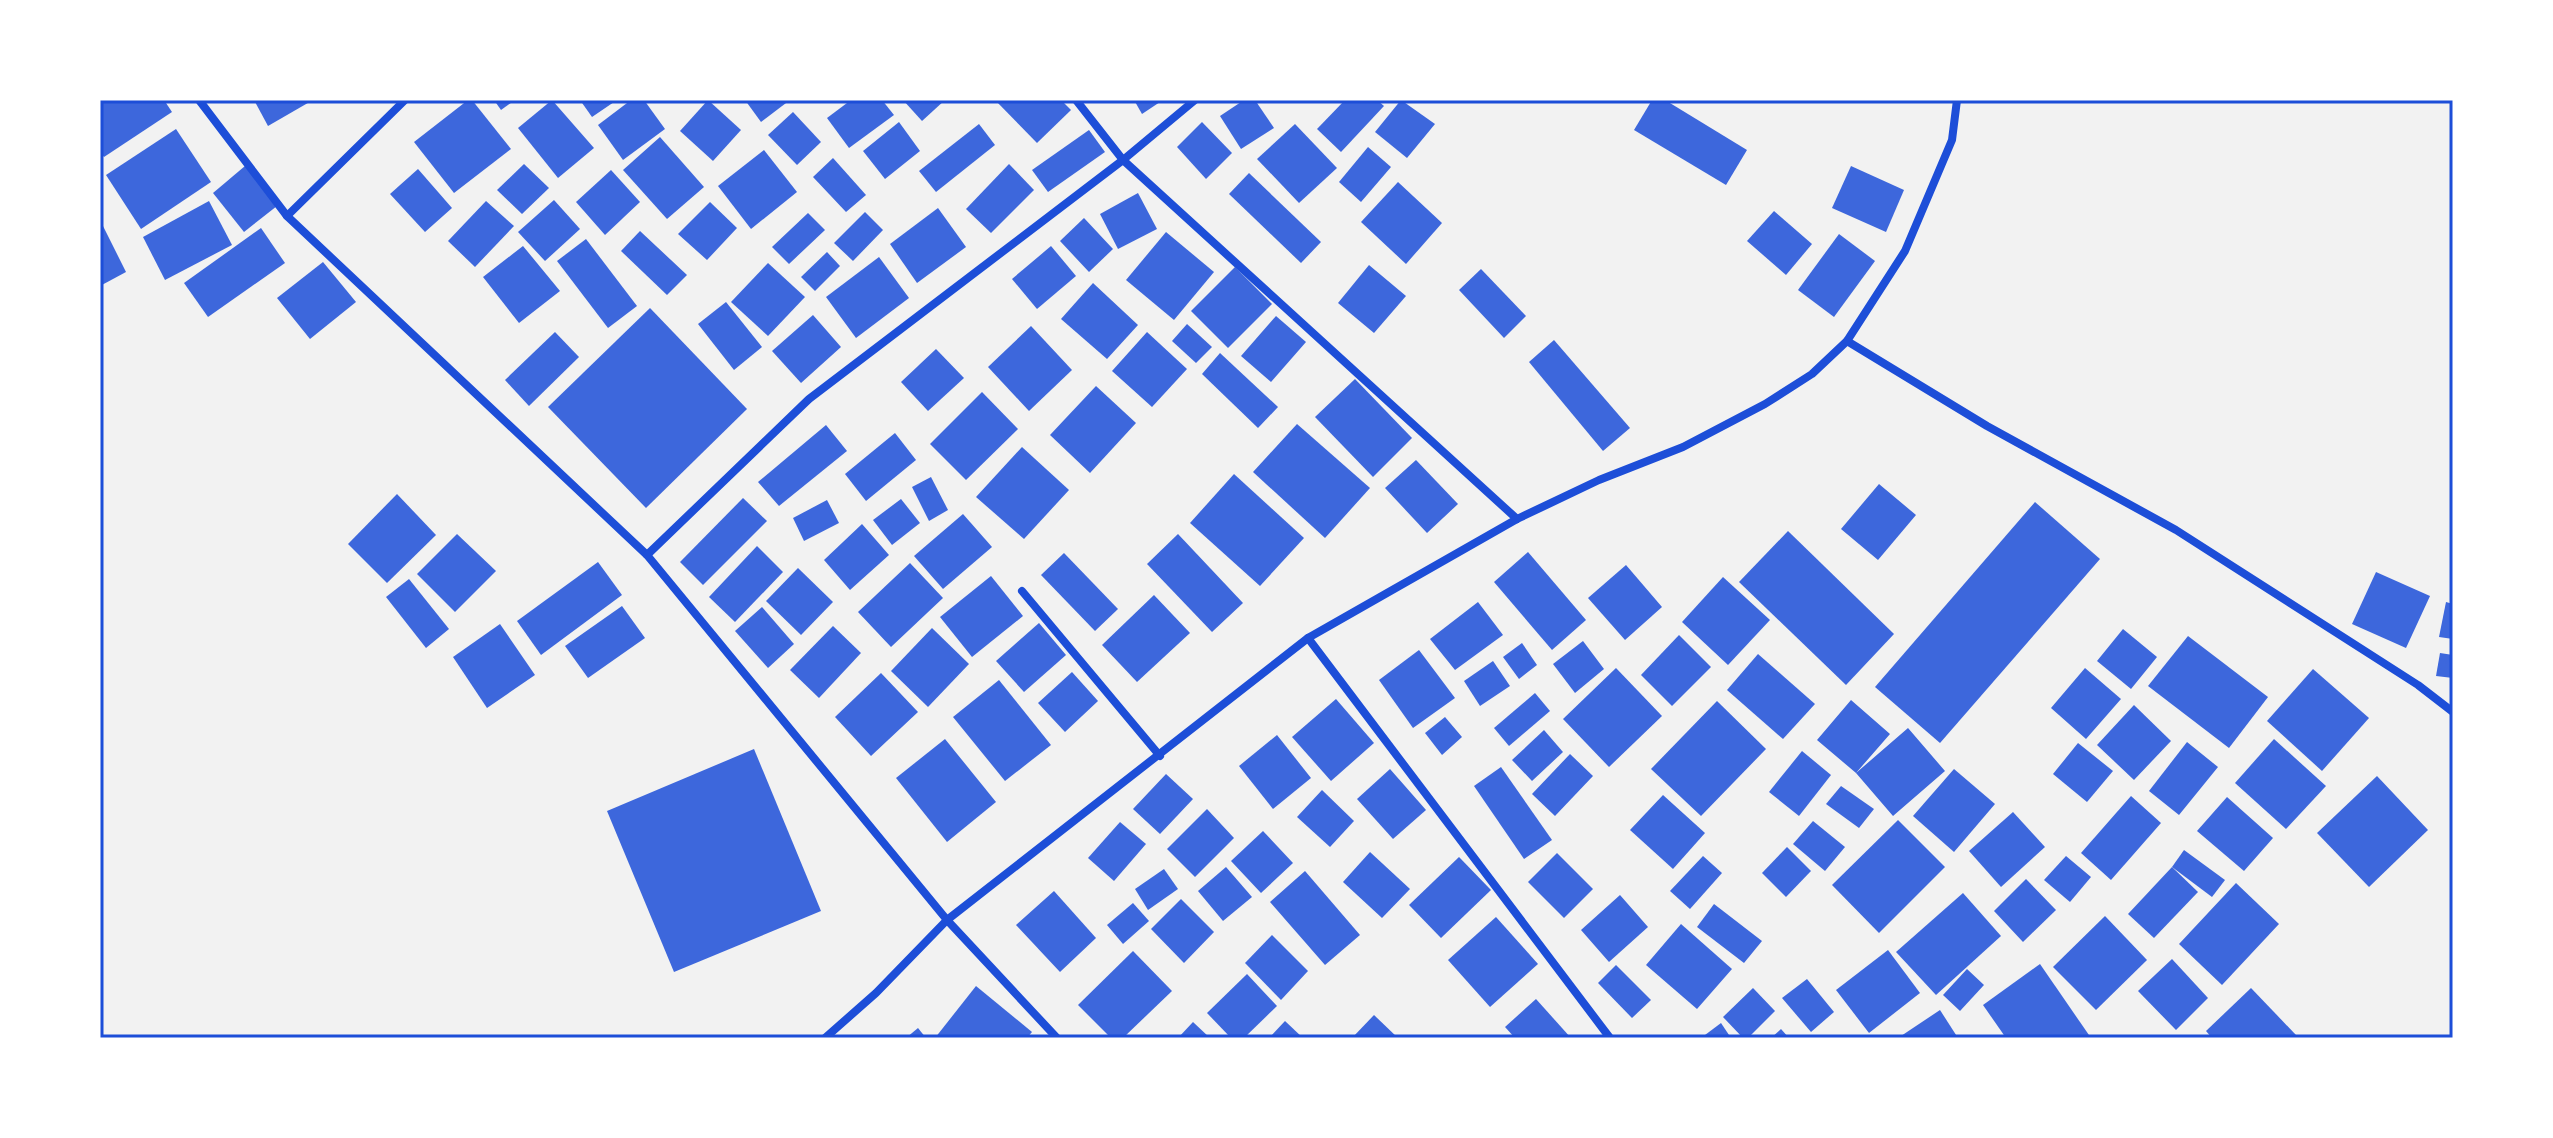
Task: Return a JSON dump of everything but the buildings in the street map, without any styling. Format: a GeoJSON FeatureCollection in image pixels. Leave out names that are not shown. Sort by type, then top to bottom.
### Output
{"type":"FeatureCollection","features":[{"type":"Feature","properties":{"kind":"street"},"geometry":{"type":"LineString","coordinates":[[199,100],[287,216],[647,555],[947,920],[1057,1038]]}},
{"type":"Feature","properties":{"kind":"street"},"geometry":{"type":"LineString","coordinates":[[287,216],[405,100]]}},
{"type":"Feature","properties":{"kind":"street"},"geometry":{"type":"LineString","coordinates":[[1076,100],[1123,160],[1517,519]]}},
{"type":"Feature","properties":{"kind":"street"},"geometry":{"type":"LineString","coordinates":[[647,555],[809,399],[1123,160],[1195,100]]}},
{"type":"Feature","properties":{"kind":"street"},"geometry":{"type":"LineString","coordinates":[[825,1038],[876,993],[947,920],[1308,638],[1517,519],[1599,480],[1683,447],[1765,404],[1812,374],[1847,341],[1905,251],[1952,140],[1957,100]]}},
{"type":"Feature","properties":{"kind":"street"},"geometry":{"type":"LineString","coordinates":[[1847,341],[1987,426],[2176,530],[2404,676],[2453,712]]}},
{"type":"Feature","properties":{"kind":"street"},"geometry":{"type":"LineString","coordinates":[[1022,591],[1160,756]]}},
{"type":"Feature","properties":{"kind":"street"},"geometry":{"type":"LineString","coordinates":[[1308,638],[1610,1038]]}}]}
